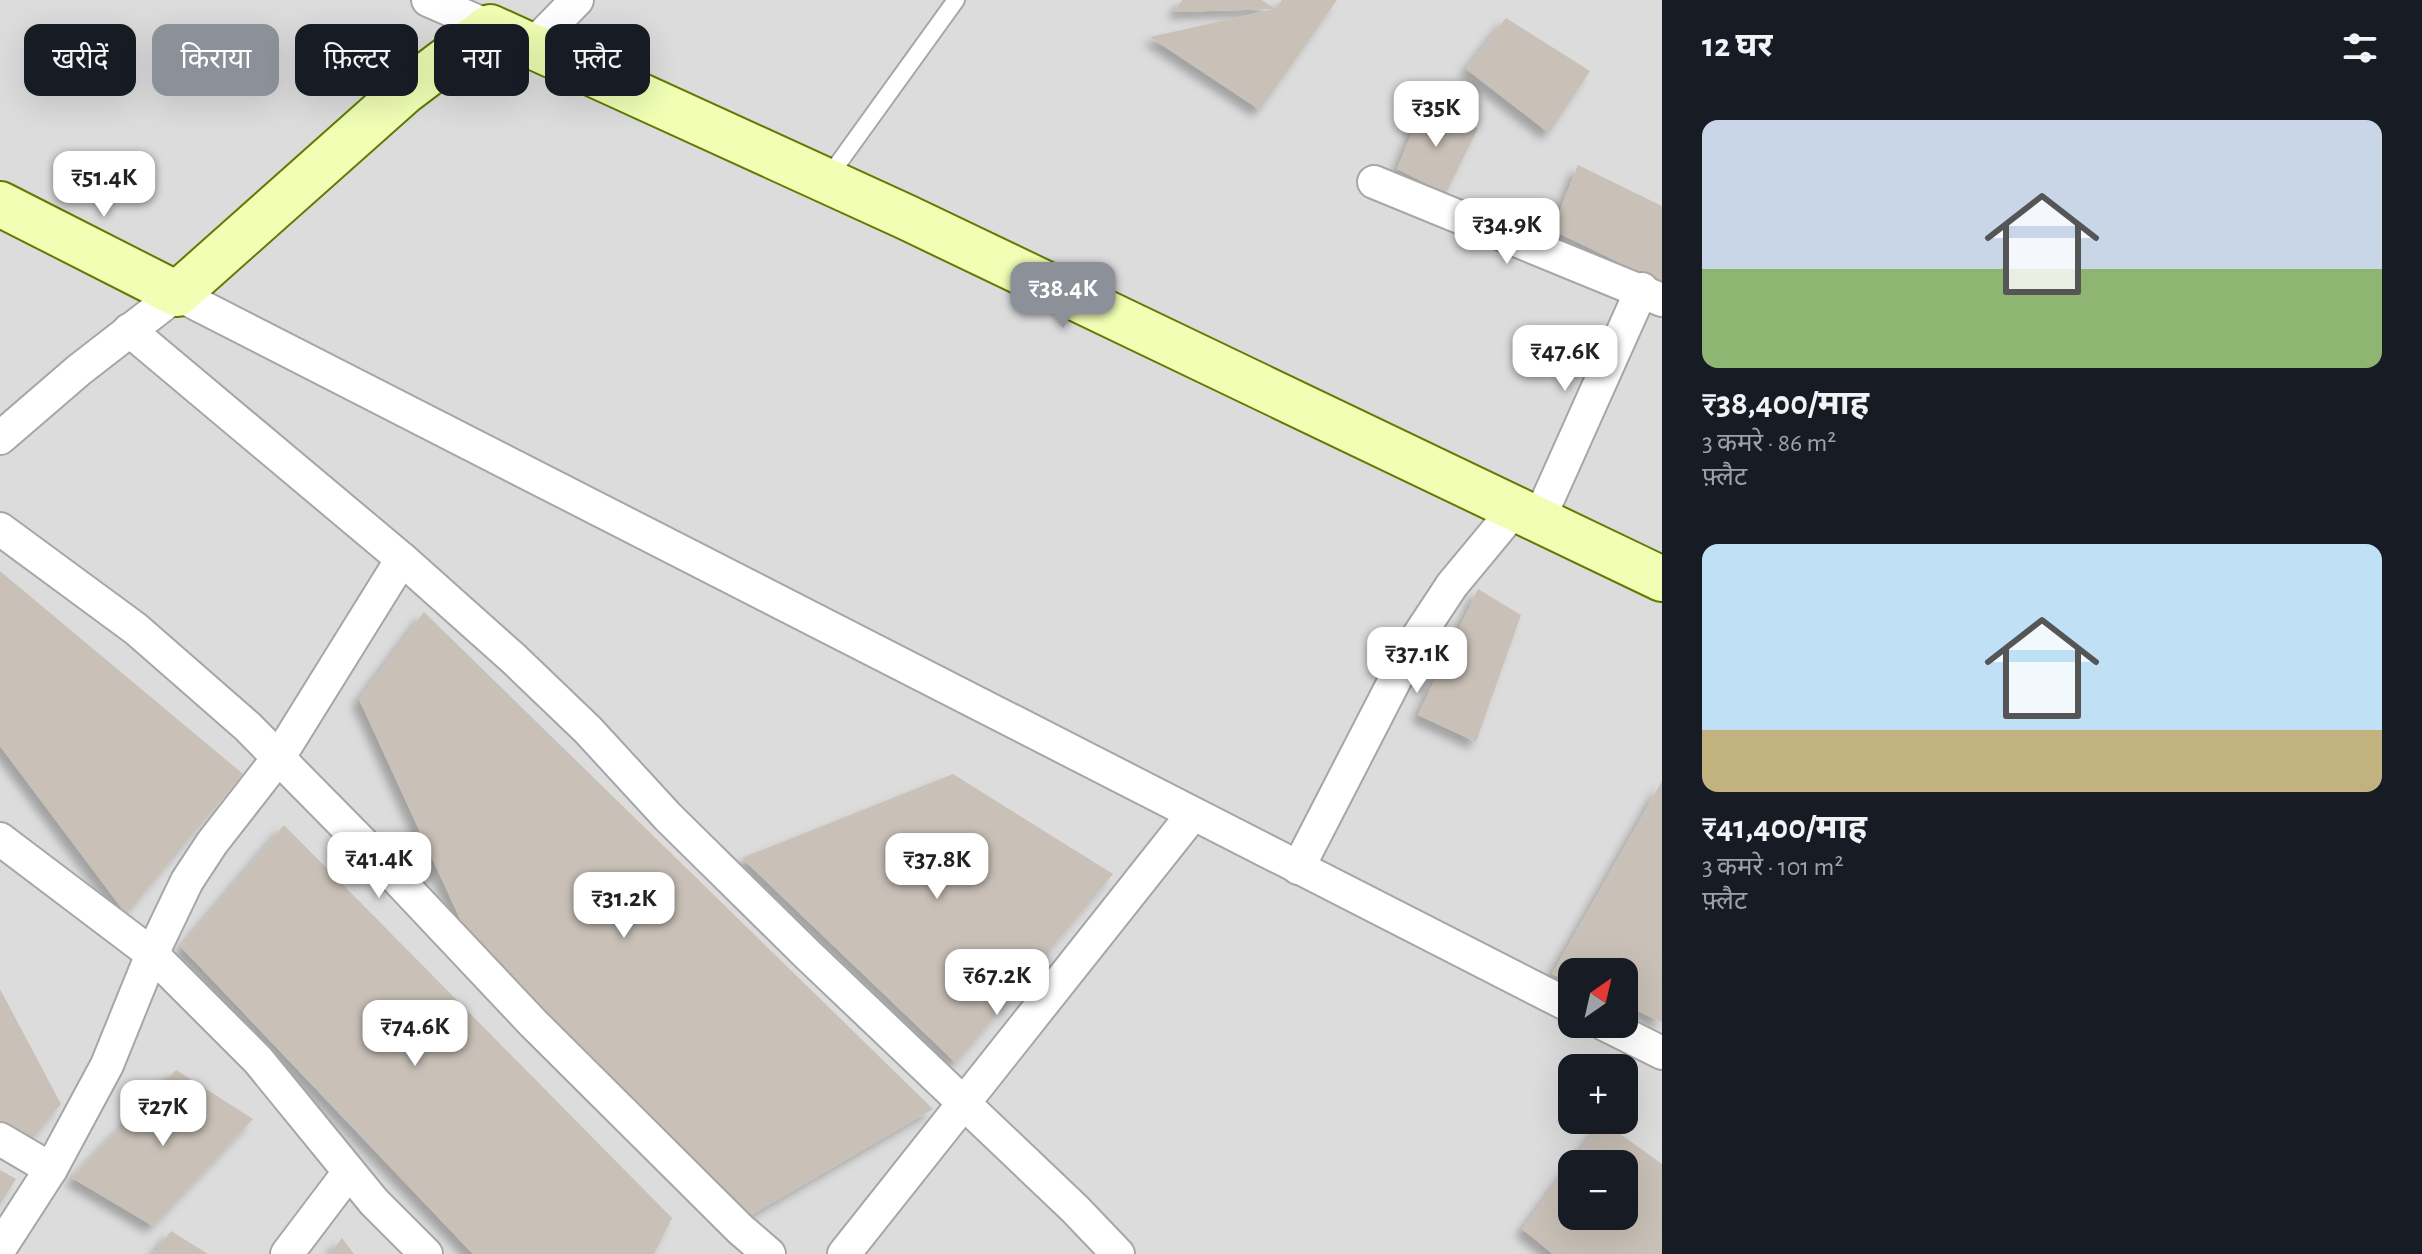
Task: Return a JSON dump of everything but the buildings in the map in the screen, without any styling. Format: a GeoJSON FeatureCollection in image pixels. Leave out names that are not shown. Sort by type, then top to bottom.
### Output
{"type":"FeatureCollection","features":[{"type":"Feature","properties":{"kind":"main road"},"geometry":{"type":"LineString","coordinates":[[529,45],[826,180],[1662,579]]}},
{"type":"Feature","properties":{"kind":"main road"},"geometry":{"type":"LineString","coordinates":[[0,204],[177,294],[404,92],[434,69]]}},
{"type":"Feature","properties":{"kind":"street"},"geometry":{"type":"LineString","coordinates":[[428,0],[483,24]]}},
{"type":"Feature","properties":{"kind":"street"},"geometry":{"type":"LineString","coordinates":[[532,46],[577,0]]}},
{"type":"Feature","properties":{"kind":"street"},"geometry":{"type":"LineString","coordinates":[[1298,868],[1415,641],[1452,585],[1527,514],[1652,294],[1374,182]]}},
{"type":"Feature","properties":{"kind":"street"},"geometry":{"type":"LineString","coordinates":[[0,438],[177,294],[1558,1000]]}},
{"type":"Feature","properties":{"kind":"street"},"geometry":{"type":"LineString","coordinates":[[129,330],[402,559],[514,659],[588,730],[668,817],[807,954],[965,1102],[1118,1254]]}},
{"type":"Feature","properties":{"kind":"street"},"geometry":{"type":"LineString","coordinates":[[0,529],[136,629],[279,757],[533,1023],[729,1219],[769,1254]]}},
{"type":"Feature","properties":{"kind":"street"},"geometry":{"type":"LineString","coordinates":[[0,1248],[51,1169],[107,1065],[152,954],[187,881],[212,843],[279,757],[402,559]]}},
{"type":"Feature","properties":{"kind":"street"},"geometry":{"type":"LineString","coordinates":[[844,1254],[1193,814]]}},
{"type":"Feature","properties":{"kind":"street"},"geometry":{"type":"LineString","coordinates":[[0,839],[152,954],[258,1060],[374,1202],[426,1254]]}},
{"type":"Feature","properties":{"kind":"street"},"geometry":{"type":"LineString","coordinates":[[1632,1038],[1662,1053]]}},
{"type":"Feature","properties":{"kind":"street"},"geometry":{"type":"LineString","coordinates":[[0,1139],[51,1169]]}},
{"type":"Feature","properties":{"kind":"street"},"geometry":{"type":"LineString","coordinates":[[287,1254],[349,1172]]}},
{"type":"Feature","properties":{"kind":"lane"},"geometry":{"type":"LineString","coordinates":[[826,180],[956,0]]}},
{"type":"Feature","properties":{"kind":"shaded area"},"geometry":{"type":"Polygon","coordinates":[[[0,0],[1662,0],[1662,1254],[0,1254],[0,0]]]}}]}
